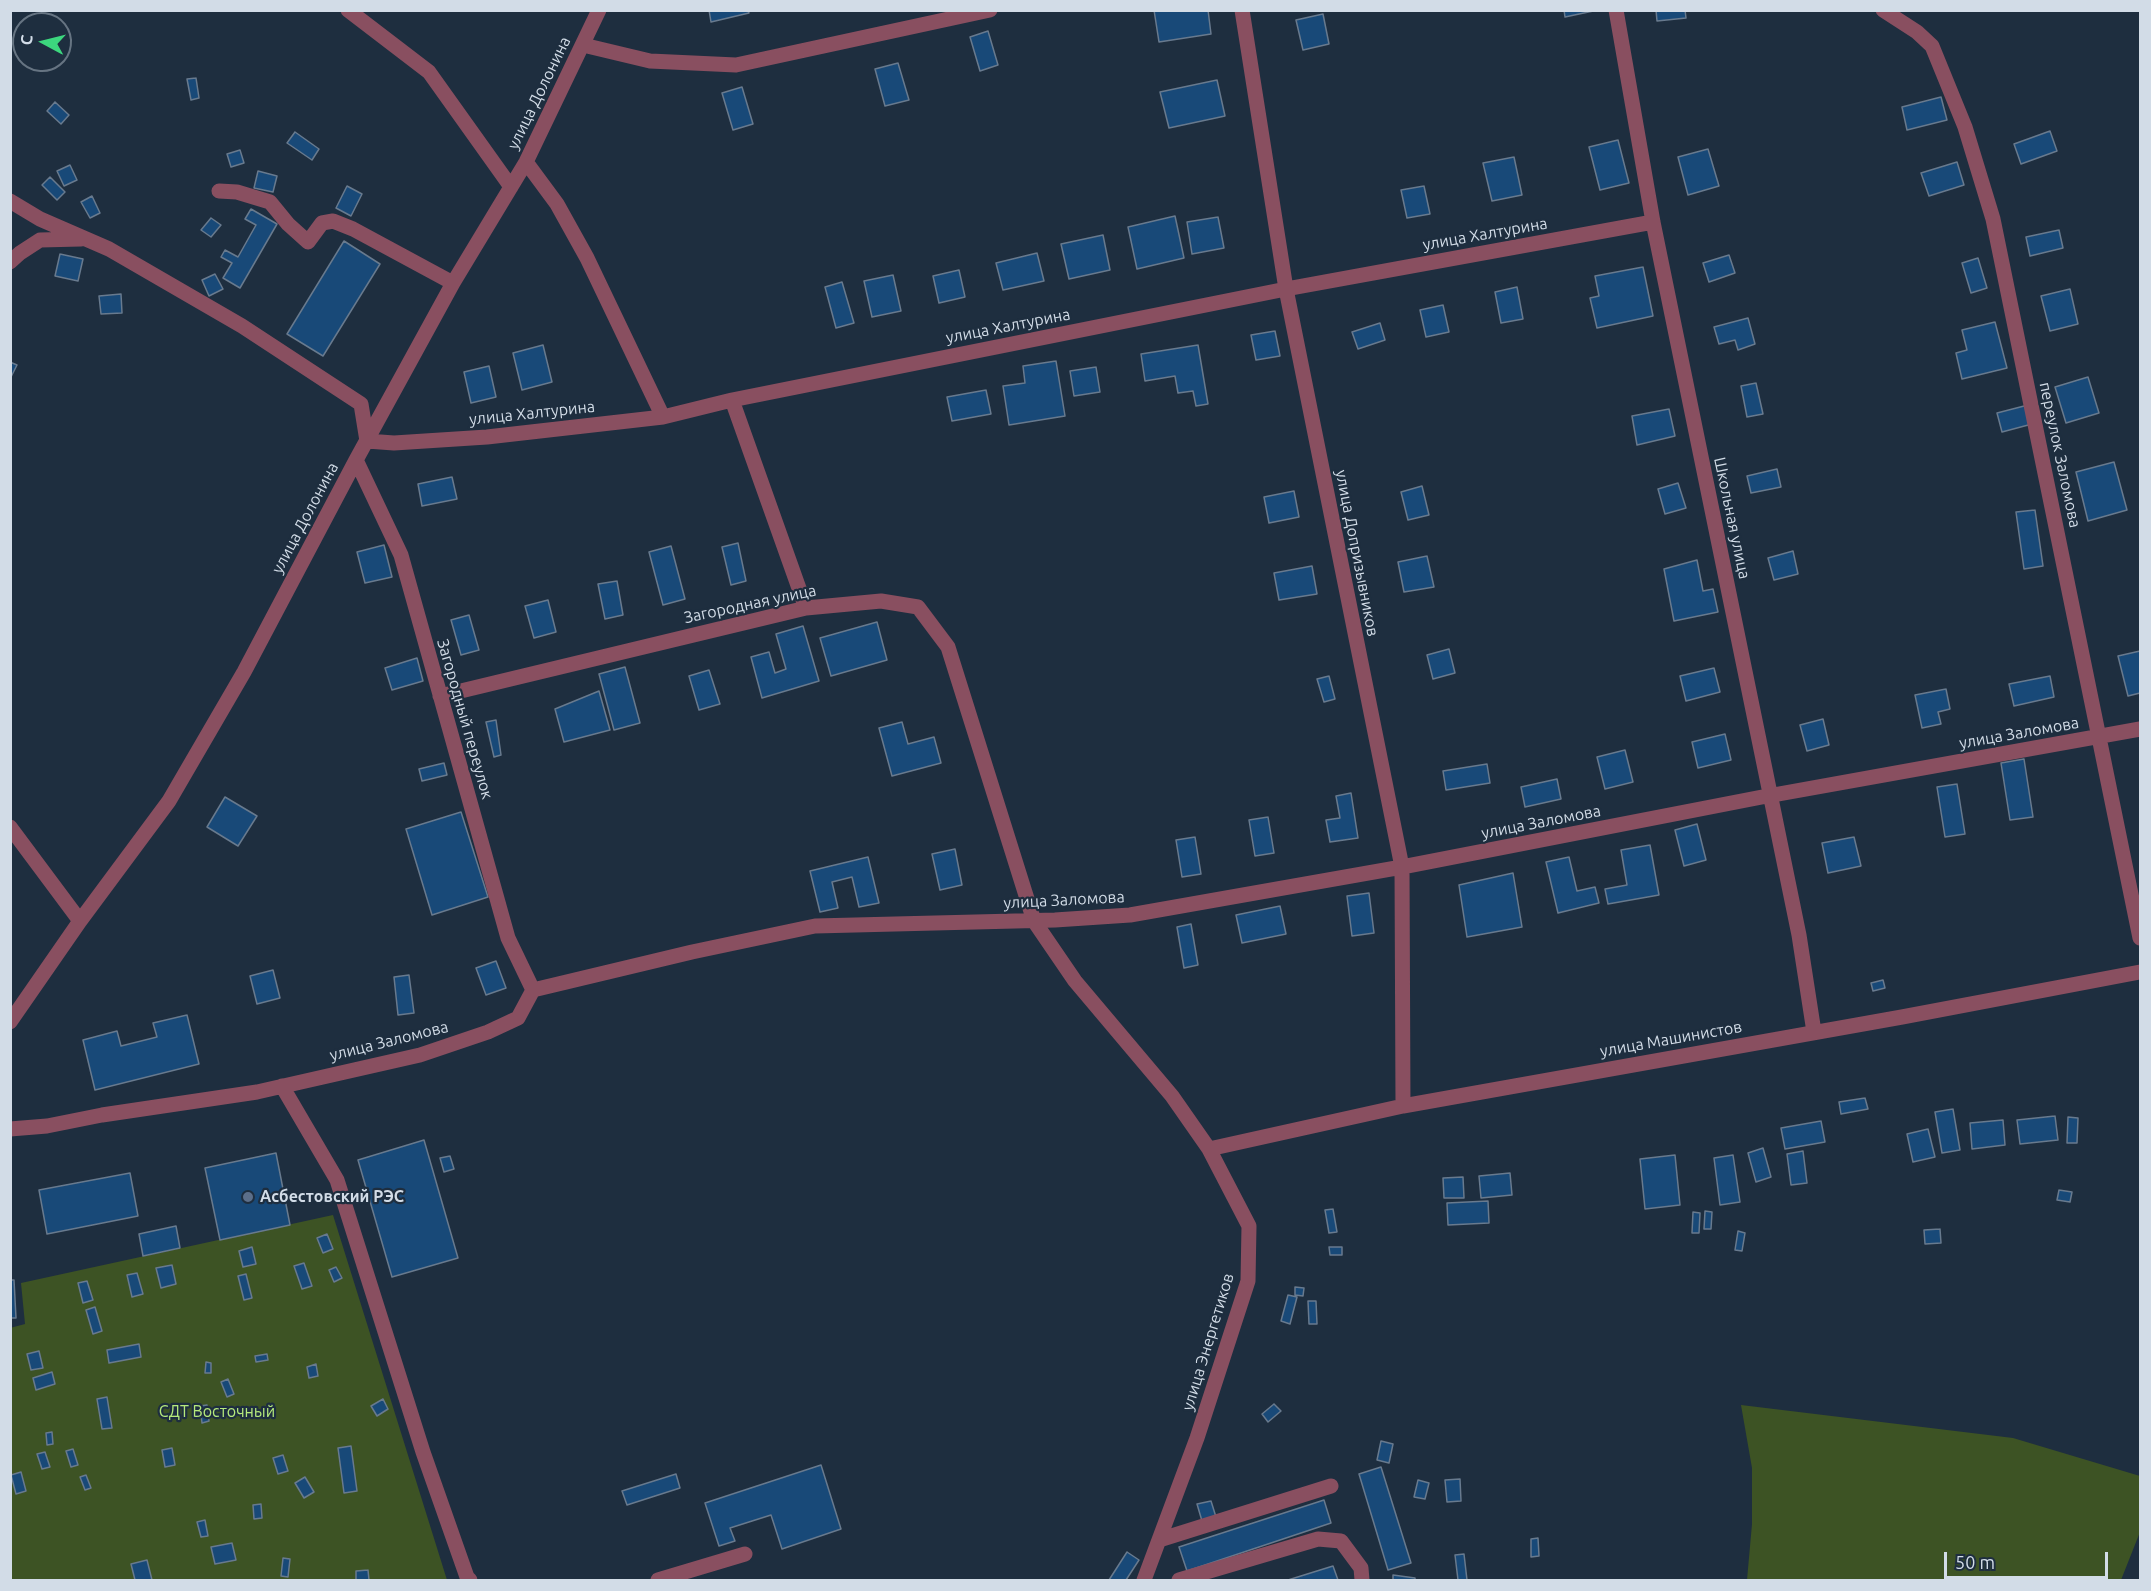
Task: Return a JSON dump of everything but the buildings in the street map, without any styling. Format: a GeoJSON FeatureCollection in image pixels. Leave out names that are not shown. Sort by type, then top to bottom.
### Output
{"type":"FeatureCollection","features":[{"type":"Feature","properties":{"kind":"street"},"geometry":{"type":"LineString","coordinates":[[348,10],[429,72],[511,187]]}},
{"type":"Feature","properties":{"kind":"street","name":"улица Долонина"},"geometry":{"type":"LineString","coordinates":[[10,1022],[80,921],[169,801],[244,672],[453,283],[526,162],[599,10]]}},
{"type":"Feature","properties":{"kind":"street"},"geometry":{"type":"LineString","coordinates":[[583,45],[650,61],[736,65],[990,10]]}},
{"type":"Feature","properties":{"kind":"street","name":"улица Допризывников"},"geometry":{"type":"LineString","coordinates":[[1242,10],[1286,289],[1402,867],[1403,1106]]}},
{"type":"Feature","properties":{"kind":"street","name":"Школьная улица"},"geometry":{"type":"LineString","coordinates":[[1616,10],[1653,222],[1800,935],[1814,1032]]}},
{"type":"Feature","properties":{"kind":"street","name":"переулок Заломова"},"geometry":{"type":"LineString","coordinates":[[1883,10],[1917,32],[1932,46],[1965,127],[1993,219],[2140,938]]}},
{"type":"Feature","properties":{"kind":"street"},"geometry":{"type":"LineString","coordinates":[[526,162],[557,204],[587,258],[663,417]]}},
{"type":"Feature","properties":{"kind":"street"},"geometry":{"type":"LineString","coordinates":[[219,191],[237,192],[270,202],[288,224],[308,242],[322,223],[333,221],[353,229],[453,283]]}},
{"type":"Feature","properties":{"kind":"street"},"geometry":{"type":"LineString","coordinates":[[10,201],[40,219],[109,249],[242,326],[361,404],[367,441]]}},
{"type":"Feature","properties":{"kind":"street","name":"улица Халтурина"},"geometry":{"type":"LineString","coordinates":[[367,441],[394,443],[487,437],[663,417],[732,400],[1286,289],[1653,222]]}},
{"type":"Feature","properties":{"kind":"street"},"geometry":{"type":"LineString","coordinates":[[10,262],[40,240],[84,239]]}},
{"type":"Feature","properties":{"kind":"street"},"geometry":{"type":"LineString","coordinates":[[732,400],[806,608]]}},
{"type":"Feature","properties":{"kind":"street","name":"Загородный переулок"},"geometry":{"type":"LineString","coordinates":[[356,460],[400,555],[508,938],[533,990]]}},
{"type":"Feature","properties":{"kind":"street","name":"Загородная улица"},"geometry":{"type":"LineString","coordinates":[[440,696],[806,608],[881,601],[918,607],[948,647],[1034,921]]}},
{"type":"Feature","properties":{"kind":"street","name":"улица Заломова"},"geometry":{"type":"LineString","coordinates":[[10,1129],[47,1126],[282,1086],[420,1055],[488,1032],[518,1018],[533,990],[692,952],[816,926],[1034,921],[1131,915],[1402,867],[1770,796],[2140,729]]}},
{"type":"Feature","properties":{"kind":"street"},"geometry":{"type":"LineString","coordinates":[[10,826],[80,921]]}},
{"type":"Feature","properties":{"kind":"street","name":"улица Энергетиков"},"geometry":{"type":"LineString","coordinates":[[1034,921],[1075,981],[1172,1096],[1209,1149],[1249,1226],[1248,1281],[1197,1438],[1146,1580]]}},
{"type":"Feature","properties":{"kind":"street","name":"улица Машинистов"},"geometry":{"type":"LineString","coordinates":[[1209,1149],[1403,1106],[2140,972]]}},
{"type":"Feature","properties":{"kind":"street"},"geometry":{"type":"LineString","coordinates":[[282,1086],[337,1180],[423,1452],[470,1581]]}},
{"type":"Feature","properties":{"kind":"street"},"geometry":{"type":"LineString","coordinates":[[1159,1540],[1331,1486]]}},
{"type":"Feature","properties":{"kind":"street"},"geometry":{"type":"LineString","coordinates":[[1179,1581],[1318,1539],[1341,1541],[1361,1568],[1362,1581]]}},
{"type":"Feature","properties":{"kind":"street"},"geometry":{"type":"LineString","coordinates":[[658,1581],[745,1554]]}},
{"type":"Feature","properties":{"kind":"green space","name":"СДТ Восточный"},"geometry":{"type":"Polygon","coordinates":[[[333,1215],[447,1580],[11,1580],[10,1328],[25,1324],[21,1283],[333,1215]]]}},
{"type":"Feature","properties":{"kind":"green space"},"geometry":{"type":"Polygon","coordinates":[[[1741,1405],[2013,1438],[2140,1476],[2140,1532],[2121,1580],[1747,1580],[1752,1524],[1752,1468],[1741,1405]]]}},
{"type":"Feature","properties":{"kind":"place","name":"Асбестовский РЭС"},"geometry":{"type":"Point","coordinates":[248,1197]}}]}
